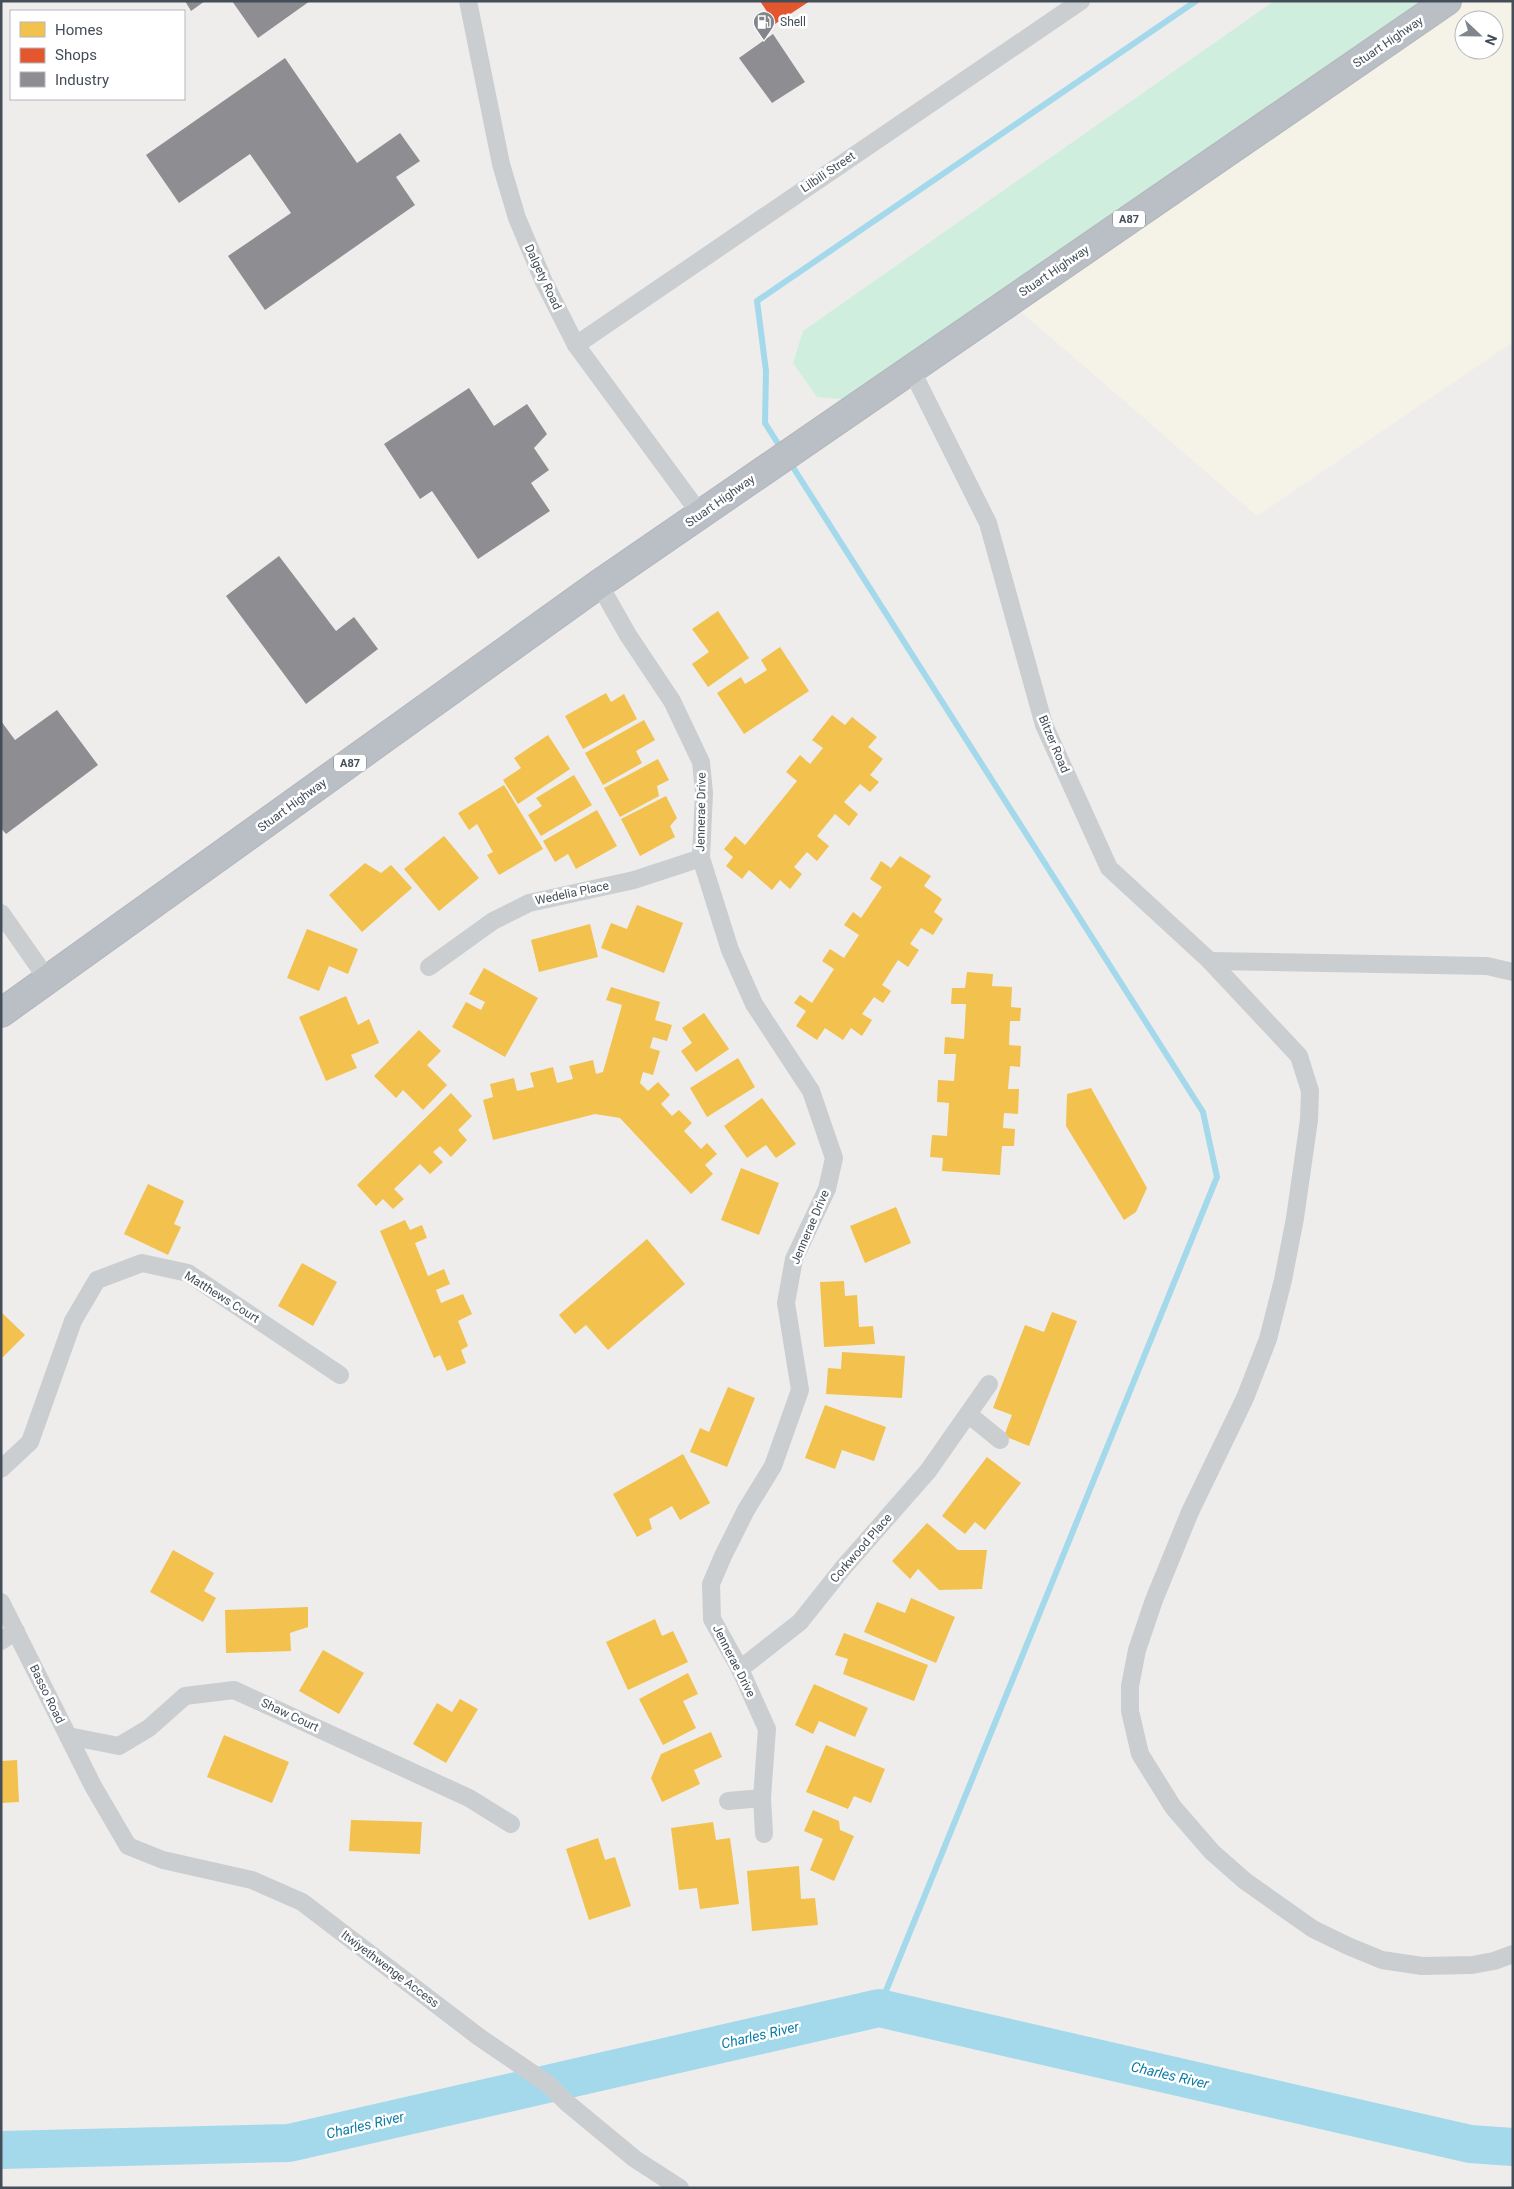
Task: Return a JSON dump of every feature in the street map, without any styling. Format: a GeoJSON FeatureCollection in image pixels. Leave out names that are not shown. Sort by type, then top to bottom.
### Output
{"type":"FeatureCollection","features":[{"type":"Feature","properties":{"kind":"highway","name":"Stuart Highway"},"geometry":{"type":"LineString","coordinates":[[1,1013],[599,584],[1448,1]]}},
{"type":"Feature","properties":{"kind":"street","name":"Dalgety Road"},"geometry":{"type":"LineString","coordinates":[[468,1],[501,164],[517,218],[544,282],[576,345],[701,515]]}},
{"type":"Feature","properties":{"kind":"street","name":"Lilbili Street"},"geometry":{"type":"LineString","coordinates":[[576,345],[1081,1]]}},
{"type":"Feature","properties":{"kind":"street","name":"Bitzer Road"},"geometry":{"type":"LineString","coordinates":[[911,369],[988,523],[1044,726],[1109,868],[1210,961],[1299,1056],[1310,1091],[1309,1120],[1283,1280],[1268,1339],[1245,1398],[1190,1512],[1154,1600],[1137,1650],[1130,1686],[1130,1711],[1140,1754],[1173,1807],[1212,1852],[1245,1880],[1313,1928],[1348,1946],[1382,1960],[1422,1966],[1472,1965],[1494,1962],[1513,1954]]}},
{"type":"Feature","properties":{"kind":"street","name":"Jennerae Drive"},"geometry":{"type":"LineString","coordinates":[[599,584],[628,635],[672,701],[702,762],[704,793],[701,858],[730,950],[750,995],[811,1091],[834,1158],[827,1189],[794,1259],[786,1303],[800,1390],[773,1466],[746,1510],[711,1584],[712,1620],[740,1669],[767,1729],[762,1798],[764,1834]]}},
{"type":"Feature","properties":{"kind":"street","name":"Wedelia Place"},"geometry":{"type":"LineString","coordinates":[[429,967],[493,921],[529,902],[634,880],[701,858]]}},
{"type":"Feature","properties":{"kind":"street"},"geometry":{"type":"LineString","coordinates":[[1,913],[48,980]]}},
{"type":"Feature","properties":{"kind":"street"},"geometry":{"type":"LineString","coordinates":[[1210,961],[1487,966],[1513,972]]}},
{"type":"Feature","properties":{"kind":"street","name":"Matthews Court"},"geometry":{"type":"LineString","coordinates":[[1,1468],[30,1442],[74,1321],[97,1280],[142,1262],[188,1273],[340,1375]]}},
{"type":"Feature","properties":{"kind":"street","name":"Corkwood Place"},"geometry":{"type":"LineString","coordinates":[[740,1669],[800,1622],[842,1568],[928,1471],[989,1384]]}},
{"type":"Feature","properties":{"kind":"street"},"geometry":{"type":"LineString","coordinates":[[968,1414],[1000,1440]]}},
{"type":"Feature","properties":{"kind":"street","name":"Basso Road"},"geometry":{"type":"LineString","coordinates":[[1,1602],[9,1636],[68,1736],[93,1786]]}},
{"type":"Feature","properties":{"kind":"street","name":"Shaw Court"},"geometry":{"type":"LineString","coordinates":[[68,1736],[119,1746],[149,1728],[184,1696],[234,1690],[469,1798],[510,1824]]}},
{"type":"Feature","properties":{"kind":"street","name":"Itwiyethwenge Access"},"geometry":{"type":"LineString","coordinates":[[93,1786],[128,1846],[163,1860],[252,1880],[302,1902],[471,2031],[548,2084],[566,2102],[635,2159],[680,2188]]}},
{"type":"Feature","properties":{"kind":"street"},"geometry":{"type":"LineString","coordinates":[[728,1801],[762,1798]]}},
{"type":"Feature","properties":{"kind":"shaded area"},"geometry":{"type":"Polygon","coordinates":[[[1447,1],[1513,1],[1513,342],[1257,516],[1010,302],[1447,1]]]}},
{"type":"Feature","properties":{"kind":"green space"},"geometry":{"type":"Polygon","coordinates":[[[1274,1],[1447,1],[864,401],[817,397],[793,363],[803,331],[1274,1]]]}},
{"type":"Feature","properties":{"kind":"building: Homes"},"geometry":{"type":"Polygon","coordinates":[[[718,611],[749,658],[708,687],[692,664],[709,652],[692,629],[718,611]]]}},
{"type":"Feature","properties":{"kind":"building: Homes"},"geometry":{"type":"Polygon","coordinates":[[[780,647],[809,691],[744,734],[717,693],[741,677],[745,684],[767,670],[761,660],[780,647]]]}},
{"type":"Feature","properties":{"kind":"building: Homes"},"geometry":{"type":"Polygon","coordinates":[[[606,693],[611,702],[624,694],[637,719],[583,749],[565,716],[606,693]]]}},
{"type":"Feature","properties":{"kind":"building: Homes"},"geometry":{"type":"Polygon","coordinates":[[[832,715],[845,725],[852,717],[877,737],[868,747],[883,759],[870,775],[879,782],[870,792],[860,784],[844,802],[858,814],[849,826],[835,814],[817,836],[829,846],[817,861],[807,852],[794,867],[802,874],[790,889],[780,880],[772,890],[749,870],[742,879],[726,866],[733,857],[724,849],[735,836],[745,845],[797,781],[786,772],[800,755],[810,764],[823,748],[812,740],[832,715]]]}},
{"type":"Feature","properties":{"kind":"building: Homes"},"geometry":{"type":"Polygon","coordinates":[[[644,720],[655,740],[636,751],[642,763],[603,785],[585,753],[644,720]]]}},
{"type":"Feature","properties":{"kind":"building: Homes"},"geometry":{"type":"Polygon","coordinates":[[[548,735],[570,769],[518,804],[503,780],[521,768],[514,758],[548,735]]]}},
{"type":"Feature","properties":{"kind":"building: Homes"},"geometry":{"type":"Polygon","coordinates":[[[658,759],[669,780],[657,786],[659,796],[620,817],[604,788],[658,759]]]}},
{"type":"Feature","properties":{"kind":"building: Homes"},"geometry":{"type":"Polygon","coordinates":[[[574,775],[592,805],[541,836],[528,815],[542,806],[536,798],[574,775]]]}},
{"type":"Feature","properties":{"kind":"building: Homes"},"geometry":{"type":"Polygon","coordinates":[[[504,785],[543,849],[499,875],[487,855],[493,852],[477,824],[469,830],[458,813],[504,785]]]}},
{"type":"Feature","properties":{"kind":"building: Homes"},"geometry":{"type":"Polygon","coordinates":[[[666,796],[677,818],[670,826],[675,837],[640,856],[621,819],[666,796]]]}},
{"type":"Feature","properties":{"kind":"building: Homes"},"geometry":{"type":"Polygon","coordinates":[[[597,810],[617,846],[576,869],[568,854],[555,862],[543,841],[597,810]]]}},
{"type":"Feature","properties":{"kind":"building: Homes"},"geometry":{"type":"Polygon","coordinates":[[[444,836],[479,878],[439,911],[404,869],[444,836]]]}},
{"type":"Feature","properties":{"kind":"building: Homes"},"geometry":{"type":"Polygon","coordinates":[[[900,856],[931,876],[924,886],[942,899],[934,912],[943,919],[933,935],[921,928],[910,944],[919,950],[908,967],[898,960],[882,985],[891,991],[883,1003],[874,997],[862,1014],[872,1020],[862,1036],[851,1028],[843,1040],[825,1028],[817,1040],[796,1026],[806,1011],[794,1003],[800,995],[812,1003],[834,969],[822,961],[830,949],[844,958],[859,935],[844,925],[853,912],[861,918],[882,887],[870,879],[881,861],[891,868],[900,856]]]}},
{"type":"Feature","properties":{"kind":"building: Homes"},"geometry":{"type":"Polygon","coordinates":[[[365,863],[381,873],[391,865],[412,888],[362,932],[329,895],[365,863]]]}},
{"type":"Feature","properties":{"kind":"building: Homes"},"geometry":{"type":"Polygon","coordinates":[[[637,905],[683,923],[664,973],[601,948],[611,923],[627,929],[637,905]]]}},
{"type":"Feature","properties":{"kind":"building: Homes"},"geometry":{"type":"Polygon","coordinates":[[[590,924],[598,957],[539,972],[531,940],[590,924]]]}},
{"type":"Feature","properties":{"kind":"building: Homes"},"geometry":{"type":"Polygon","coordinates":[[[307,929],[358,949],[348,974],[329,966],[319,991],[287,978],[307,929]]]}},
{"type":"Feature","properties":{"kind":"building: Homes"},"geometry":{"type":"Polygon","coordinates":[[[484,968],[538,998],[505,1057],[452,1027],[466,1002],[481,1010],[485,1002],[469,994],[484,968]]]}},
{"type":"Feature","properties":{"kind":"building: Homes"},"geometry":{"type":"Polygon","coordinates":[[[967,972],[993,974],[992,986],[1012,987],[1011,1007],[1021,1008],[1020,1021],[1010,1021],[1009,1045],[1021,1046],[1020,1067],[1010,1066],[1008,1089],[1019,1089],[1018,1114],[1004,1113],[1003,1128],[1015,1129],[1014,1146],[1002,1146],[1000,1175],[942,1171],[943,1158],[930,1157],[932,1135],[947,1136],[949,1103],[937,1102],[938,1080],[954,1081],[956,1054],[944,1054],[945,1037],[964,1039],[966,1004],[951,1004],[952,988],[965,988],[967,972]]]}},
{"type":"Feature","properties":{"kind":"building: Homes"},"geometry":{"type":"Polygon","coordinates":[[[611,987],[660,1002],[655,1020],[672,1025],[667,1041],[653,1037],[650,1048],[660,1051],[653,1075],[643,1072],[640,1083],[648,1091],[658,1082],[670,1095],[661,1104],[672,1116],[679,1110],[692,1123],[684,1131],[701,1149],[707,1143],[717,1154],[705,1165],[713,1174],[691,1194],[620,1118],[595,1114],[493,1140],[483,1100],[493,1097],[490,1084],[514,1078],[517,1091],[534,1087],[530,1073],[553,1067],[557,1083],[573,1079],[569,1066],[593,1060],[596,1074],[603,1072],[622,1005],[606,1000],[611,987]]]}},
{"type":"Feature","properties":{"kind":"building: Homes"},"geometry":{"type":"Polygon","coordinates":[[[346,996],[358,1025],[369,1019],[379,1043],[351,1055],[357,1068],[326,1081],[299,1017],[346,996]]]}},
{"type":"Feature","properties":{"kind":"building: Homes"},"geometry":{"type":"Polygon","coordinates":[[[704,1013],[729,1049],[696,1072],[681,1051],[692,1043],[682,1028],[704,1013]]]}},
{"type":"Feature","properties":{"kind":"building: Homes"},"geometry":{"type":"Polygon","coordinates":[[[419,1030],[441,1051],[427,1065],[447,1085],[423,1110],[403,1090],[396,1098],[374,1076],[419,1030]]]}},
{"type":"Feature","properties":{"kind":"building: Homes"},"geometry":{"type":"Polygon","coordinates":[[[738,1058],[755,1087],[707,1117],[690,1088],[738,1058]]]}},
{"type":"Feature","properties":{"kind":"building: Homes"},"geometry":{"type":"Polygon","coordinates":[[[1091,1088],[1147,1188],[1136,1212],[1124,1220],[1066,1126],[1067,1094],[1091,1088]]]}},
{"type":"Feature","properties":{"kind":"building: Homes"},"geometry":{"type":"Polygon","coordinates":[[[451,1093],[472,1116],[458,1130],[467,1140],[451,1157],[440,1146],[433,1152],[443,1162],[430,1174],[420,1164],[394,1189],[404,1199],[393,1209],[383,1199],[376,1206],[357,1185],[451,1093]]]}},
{"type":"Feature","properties":{"kind":"building: Homes"},"geometry":{"type":"Polygon","coordinates":[[[762,1098],[796,1144],[776,1158],[766,1145],[747,1158],[724,1126],[762,1098]]]}},
{"type":"Feature","properties":{"kind":"building: Homes"},"geometry":{"type":"Polygon","coordinates":[[[741,1168],[779,1183],[759,1235],[721,1220],[741,1168]]]}},
{"type":"Feature","properties":{"kind":"building: Homes"},"geometry":{"type":"Polygon","coordinates":[[[148,1184],[184,1201],[174,1224],[181,1227],[168,1255],[124,1234],[148,1184]]]}},
{"type":"Feature","properties":{"kind":"building: Homes"},"geometry":{"type":"Polygon","coordinates":[[[896,1207],[911,1243],[865,1263],[850,1226],[896,1207]]]}},
{"type":"Feature","properties":{"kind":"building: Homes"},"geometry":{"type":"Polygon","coordinates":[[[405,1220],[410,1230],[422,1225],[427,1238],[415,1243],[428,1276],[444,1269],[450,1284],[436,1290],[441,1303],[463,1294],[472,1314],[458,1321],[468,1346],[461,1350],[466,1363],[447,1371],[440,1355],[434,1358],[380,1231],[405,1220]]]}},
{"type":"Feature","properties":{"kind":"building: Homes"},"geometry":{"type":"Polygon","coordinates":[[[647,1239],[685,1284],[608,1350],[586,1325],[575,1334],[559,1315],[647,1239]]]}},
{"type":"Feature","properties":{"kind":"building: Homes"},"geometry":{"type":"Polygon","coordinates":[[[302,1263],[337,1282],[313,1326],[278,1306],[302,1263]]]}},
{"type":"Feature","properties":{"kind":"building: Homes"},"geometry":{"type":"Polygon","coordinates":[[[844,1281],[845,1296],[857,1295],[859,1327],[873,1326],[875,1344],[824,1347],[820,1282],[844,1281]]]}},
{"type":"Feature","properties":{"kind":"building: Homes"},"geometry":{"type":"Polygon","coordinates":[[[1,1312],[25,1335],[1,1359],[1,1312]]]}},
{"type":"Feature","properties":{"kind":"building: Homes"},"geometry":{"type":"Polygon","coordinates":[[[1052,1312],[1077,1321],[1029,1446],[1004,1436],[1012,1415],[993,1408],[1025,1325],[1044,1332],[1052,1312]]]}},
{"type":"Feature","properties":{"kind":"building: Homes"},"geometry":{"type":"Polygon","coordinates":[[[842,1352],[905,1356],[902,1398],[826,1394],[828,1368],[841,1369],[842,1352]]]}},
{"type":"Feature","properties":{"kind":"building: Homes"},"geometry":{"type":"Polygon","coordinates":[[[728,1387],[755,1398],[727,1467],[690,1452],[700,1428],[709,1432],[728,1387]]]}},
{"type":"Feature","properties":{"kind":"building: Homes"},"geometry":{"type":"Polygon","coordinates":[[[825,1405],[886,1427],[874,1461],[842,1450],[835,1469],[805,1458],[825,1405]]]}},
{"type":"Feature","properties":{"kind":"building: Homes"},"geometry":{"type":"Polygon","coordinates":[[[683,1454],[710,1503],[680,1520],[672,1506],[649,1519],[652,1529],[637,1537],[613,1494],[683,1454]]]}},
{"type":"Feature","properties":{"kind":"building: Homes"},"geometry":{"type":"Polygon","coordinates":[[[987,1457],[1021,1483],[985,1530],[975,1522],[965,1534],[942,1516],[987,1457]]]}},
{"type":"Feature","properties":{"kind":"building: Homes"},"geometry":{"type":"Polygon","coordinates":[[[927,1523],[958,1550],[987,1550],[982,1589],[939,1590],[918,1569],[910,1579],[892,1561],[927,1523]]]}},
{"type":"Feature","properties":{"kind":"building: Homes"},"geometry":{"type":"Polygon","coordinates":[[[173,1550],[214,1573],[204,1591],[216,1598],[203,1622],[150,1592],[173,1550]]]}},
{"type":"Feature","properties":{"kind":"building: Homes"},"geometry":{"type":"Polygon","coordinates":[[[911,1598],[955,1617],[936,1663],[864,1632],[877,1602],[905,1613],[911,1598]]]}},
{"type":"Feature","properties":{"kind":"building: Homes"},"geometry":{"type":"Polygon","coordinates":[[[308,1607],[308,1627],[290,1633],[291,1651],[226,1653],[225,1610],[308,1607]]]}},
{"type":"Feature","properties":{"kind":"building: Homes"},"geometry":{"type":"Polygon","coordinates":[[[655,1619],[662,1636],[673,1631],[688,1662],[628,1690],[606,1642],[655,1619]]]}},
{"type":"Feature","properties":{"kind":"building: Homes"},"geometry":{"type":"Polygon","coordinates":[[[844,1633],[928,1665],[914,1701],[843,1674],[848,1659],[835,1655],[844,1633]]]}},
{"type":"Feature","properties":{"kind":"building: Homes"},"geometry":{"type":"Polygon","coordinates":[[[323,1650],[364,1673],[339,1714],[299,1691],[323,1650]]]}},
{"type":"Feature","properties":{"kind":"building: Homes"},"geometry":{"type":"Polygon","coordinates":[[[688,1673],[698,1694],[683,1701],[696,1728],[663,1745],[639,1699],[688,1673]]]}},
{"type":"Feature","properties":{"kind":"building: Homes"},"geometry":{"type":"Polygon","coordinates":[[[814,1684],[868,1708],[855,1737],[819,1721],[813,1734],[795,1725],[814,1684]]]}},
{"type":"Feature","properties":{"kind":"building: Homes"},"geometry":{"type":"Polygon","coordinates":[[[460,1699],[478,1709],[446,1763],[413,1744],[437,1703],[452,1712],[460,1699]]]}},
{"type":"Feature","properties":{"kind":"building: Homes"},"geometry":{"type":"Polygon","coordinates":[[[711,1732],[722,1757],[694,1770],[700,1784],[662,1802],[651,1778],[661,1754],[711,1732]]]}},
{"type":"Feature","properties":{"kind":"building: Homes"},"geometry":{"type":"Polygon","coordinates":[[[224,1735],[289,1762],[272,1803],[207,1777],[224,1735]]]}},
{"type":"Feature","properties":{"kind":"building: Homes"},"geometry":{"type":"Polygon","coordinates":[[[826,1745],[885,1769],[871,1803],[854,1796],[848,1809],[806,1792],[826,1745]]]}},
{"type":"Feature","properties":{"kind":"building: Homes"},"geometry":{"type":"Polygon","coordinates":[[[17,1760],[19,1802],[1,1803],[1,1761],[17,1760]]]}},
{"type":"Feature","properties":{"kind":"building: Homes"},"geometry":{"type":"Polygon","coordinates":[[[813,1810],[839,1821],[840,1830],[854,1836],[834,1881],[810,1870],[823,1839],[804,1831],[813,1810]]]}},
{"type":"Feature","properties":{"kind":"building: Homes"},"geometry":{"type":"Polygon","coordinates":[[[351,1820],[422,1822],[420,1854],[349,1851],[351,1820]]]}},
{"type":"Feature","properties":{"kind":"building: Homes"},"geometry":{"type":"Polygon","coordinates":[[[713,1822],[716,1840],[730,1838],[739,1904],[700,1909],[697,1888],[679,1890],[671,1828],[713,1822]]]}},
{"type":"Feature","properties":{"kind":"building: Homes"},"geometry":{"type":"Polygon","coordinates":[[[598,1838],[605,1860],[615,1857],[631,1906],[589,1920],[566,1849],[598,1838]]]}},
{"type":"Feature","properties":{"kind":"building: Homes"},"geometry":{"type":"Polygon","coordinates":[[[799,1866],[801,1899],[815,1898],[818,1925],[752,1931],[747,1871],[799,1866]]]}},
{"type":"Feature","properties":{"kind":"building: Shops"},"geometry":{"type":"Polygon","coordinates":[[[760,1],[810,1],[775,24],[760,1]]]}},
{"type":"Feature","properties":{"kind":"building: Industry"},"geometry":{"type":"Polygon","coordinates":[[[185,1],[205,1],[191,11],[185,1]]]}},
{"type":"Feature","properties":{"kind":"building: Industry"},"geometry":{"type":"Polygon","coordinates":[[[232,1],[310,1],[258,38],[232,1]]]}},
{"type":"Feature","properties":{"kind":"building: Industry"},"geometry":{"type":"Polygon","coordinates":[[[773,34],[805,82],[772,103],[739,58],[773,34]]]}},
{"type":"Feature","properties":{"kind":"building: Industry"},"geometry":{"type":"Polygon","coordinates":[[[285,58],[357,163],[400,133],[420,161],[396,177],[415,205],[265,310],[228,256],[291,213],[250,154],[179,203],[146,155],[285,58]]]}},
{"type":"Feature","properties":{"kind":"building: Industry"},"geometry":{"type":"Polygon","coordinates":[[[469,388],[494,426],[527,404],[547,434],[534,448],[549,470],[531,483],[550,511],[478,559],[432,491],[420,499],[384,444],[469,388]]]}},
{"type":"Feature","properties":{"kind":"building: Industry"},"geometry":{"type":"Polygon","coordinates":[[[279,556],[336,631],[354,617],[378,649],[306,704],[226,596],[279,556]]]}},
{"type":"Feature","properties":{"kind":"building: Industry"},"geometry":{"type":"Polygon","coordinates":[[[57,710],[98,765],[6,834],[1,828],[1,721],[15,740],[57,710]]]}},
{"type":"Feature","properties":{"kind":"waterway"},"geometry":{"type":"LineString","coordinates":[[782,450],[765,423],[766,371],[757,301],[1196,1]]}},
{"type":"Feature","properties":{"kind":"waterway"},"geometry":{"type":"LineString","coordinates":[[789,461],[1203,1112],[1217,1177],[879,2008]]}},
{"type":"Feature","properties":{"kind":"waterway","name":"Charles River"},"geometry":{"type":"LineString","coordinates":[[1,2150],[289,2143],[879,2008],[1470,2144],[1513,2147]]}},
{"type":"Feature","properties":{"kind":"place","name":"Shell"},"geometry":{"type":"Point","coordinates":[764,41]}}]}
